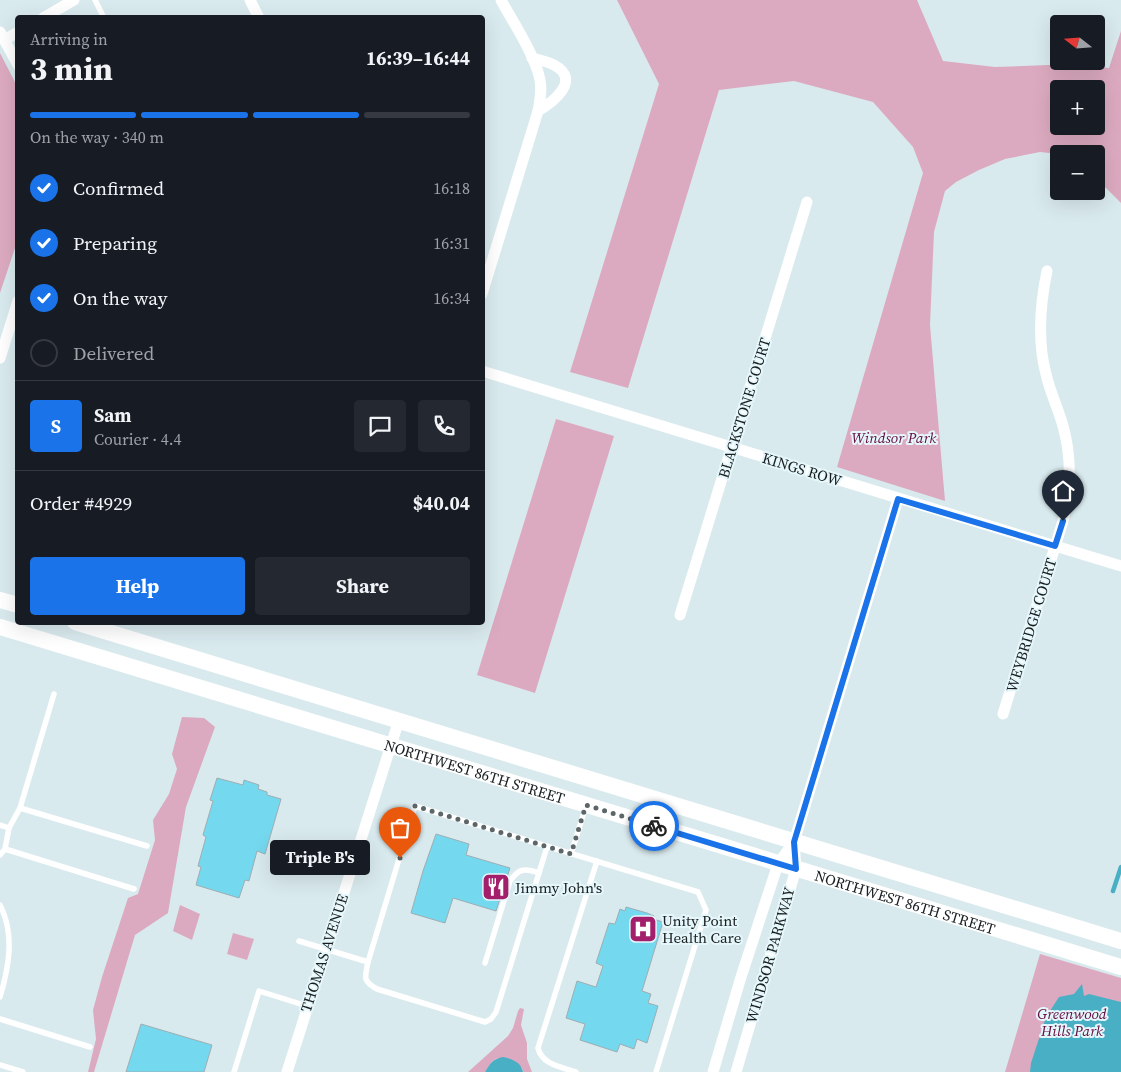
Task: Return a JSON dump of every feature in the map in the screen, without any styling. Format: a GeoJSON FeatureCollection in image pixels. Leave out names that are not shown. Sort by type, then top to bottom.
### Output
{"type":"FeatureCollection","features":[{"type":"Feature","properties":{"kind":"main road"},"geometry":{"type":"LineString","coordinates":[[0,600],[15,604]]}},
{"type":"Feature","properties":{"kind":"main road","name":"NORTHWEST 86TH STREET"},"geometry":{"type":"LineString","coordinates":[[85,625],[1121,941]]}},
{"type":"Feature","properties":{"kind":"main road","name":"NORTHWEST 86TH STREET"},"geometry":{"type":"LineString","coordinates":[[0,627],[1121,967]]}},
{"type":"Feature","properties":{"kind":"street"},"geometry":{"type":"LineString","coordinates":[[49,15],[74,0]]}},
{"type":"Feature","properties":{"kind":"street"},"geometry":{"type":"LineString","coordinates":[[250,0],[258,15]]}},
{"type":"Feature","properties":{"kind":"street"},"geometry":{"type":"LineString","coordinates":[[485,284],[541,97],[540,81],[532,58],[501,0]]}},
{"type":"Feature","properties":{"kind":"street"},"geometry":{"type":"LineString","coordinates":[[15,33],[2,36],[15,59]]}},
{"type":"Feature","properties":{"kind":"street"},"geometry":{"type":"LineString","coordinates":[[532,58],[555,65],[562,71],[565,84],[562,93],[538,111]]}},
{"type":"Feature","properties":{"kind":"street","name":"BLACKSTONE COURT"},"geometry":{"type":"LineString","coordinates":[[680,615],[807,202]]}},
{"type":"Feature","properties":{"kind":"street","name":"WEYBRIDGE COURT"},"geometry":{"type":"LineString","coordinates":[[1003,714],[1068,499],[1070,476],[1069,452],[1063,426],[1046,374],[1041,348],[1042,295],[1047,271]]}},
{"type":"Feature","properties":{"kind":"street"},"geometry":{"type":"LineString","coordinates":[[1,351],[4,328],[15,307]]}},
{"type":"Feature","properties":{"kind":"street","name":"KINGS ROW"},"geometry":{"type":"LineString","coordinates":[[485,372],[1121,566]]}},
{"type":"Feature","properties":{"kind":"street"},"geometry":{"type":"LineString","coordinates":[[794,842],[898,499]]}},
{"type":"Feature","properties":{"kind":"street","name":"THOMAS AVENUE"},"geometry":{"type":"LineString","coordinates":[[287,1072],[399,720]]}},
{"type":"Feature","properties":{"kind":"street","name":"WINDSOR PARKWAY"},"geometry":{"type":"LineString","coordinates":[[713,1072],[741,977],[778,864],[794,842]]}},
{"type":"Feature","properties":{"kind":"street","name":"WINDSOR PARKWAY"},"geometry":{"type":"LineString","coordinates":[[736,1072],[787,894],[796,869],[794,842]]}},
{"type":"Feature","properties":{"kind":"lane"},"geometry":{"type":"LineString","coordinates":[[95,0],[102,15]]}},
{"type":"Feature","properties":{"kind":"lane"},"geometry":{"type":"LineString","coordinates":[[0,854],[5,849],[9,828],[20,808],[54,694]]}},
{"type":"Feature","properties":{"kind":"lane"},"geometry":{"type":"LineString","coordinates":[[571,854],[586,805]]}},
{"type":"Feature","properties":{"kind":"lane"},"geometry":{"type":"LineString","coordinates":[[547,847],[496,1012],[491,1019],[485,1022],[368,984],[365,977],[368,962],[415,806],[597,861],[698,892],[704,902],[706,910],[656,1072]]}},
{"type":"Feature","properties":{"kind":"lane"},"geometry":{"type":"LineString","coordinates":[[20,808],[146,846]]}},
{"type":"Feature","properties":{"kind":"lane"},"geometry":{"type":"LineString","coordinates":[[0,825],[9,828]]}},
{"type":"Feature","properties":{"kind":"lane"},"geometry":{"type":"LineString","coordinates":[[5,849],[134,890]]}},
{"type":"Feature","properties":{"kind":"lane"},"geometry":{"type":"LineString","coordinates":[[576,1072],[546,1062],[540,1055],[538,1048],[597,861]]}},
{"type":"Feature","properties":{"kind":"lane"},"geometry":{"type":"LineString","coordinates":[[485,963],[510,881],[521,870],[528,869],[539,873]]}},
{"type":"Feature","properties":{"kind":"lane"},"geometry":{"type":"LineString","coordinates":[[0,904],[8,930],[10,956],[0,997]]}},
{"type":"Feature","properties":{"kind":"lane"},"geometry":{"type":"LineString","coordinates":[[299,941],[368,962]]}},
{"type":"Feature","properties":{"kind":"lane"},"geometry":{"type":"LineString","coordinates":[[234,1072],[260,991],[307,1006]]}},
{"type":"Feature","properties":{"kind":"lane"},"geometry":{"type":"LineString","coordinates":[[0,1018],[90,1047]]}},
{"type":"Feature","properties":{"kind":"lane"},"geometry":{"type":"LineString","coordinates":[[0,1065],[23,1072]]}},
{"type":"Feature","properties":{"kind":"green space","name":"Windsor Park"},"geometry":{"type":"Polygon","coordinates":[[[617,0],[917,0],[943,61],[995,67],[1050,65],[1050,70],[1105,70],[1105,68],[1109,68],[1121,31],[1121,203],[1105,187],[1105,145],[1050,145],[1050,153],[1040,152],[1005,159],[956,182],[945,191],[934,232],[930,325],[945,501],[837,467],[923,173],[913,147],[873,102],[794,81],[719,90],[628,388],[570,372],[659,84],[617,0]]]}},
{"type":"Feature","properties":{"kind":"green space"},"geometry":{"type":"Polygon","coordinates":[[[0,53],[15,82],[15,248],[0,293],[0,53]]]}},
{"type":"Feature","properties":{"kind":"green space"},"geometry":{"type":"Polygon","coordinates":[[[556,419],[614,436],[535,693],[477,675],[556,419]]]}},
{"type":"Feature","properties":{"kind":"green space"},"geometry":{"type":"Polygon","coordinates":[[[182,717],[204,718],[215,727],[186,807],[168,913],[135,935],[94,1072],[88,1072],[96,1039],[93,1010],[128,898],[138,894],[155,840],[153,820],[169,794],[177,769],[172,754],[182,717]]]}},
{"type":"Feature","properties":{"kind":"green space"},"geometry":{"type":"Polygon","coordinates":[[[180,905],[200,914],[192,940],[173,931],[180,905]]]}},
{"type":"Feature","properties":{"kind":"green space"},"geometry":{"type":"Polygon","coordinates":[[[233,933],[254,939],[247,960],[227,954],[233,933]]]}},
{"type":"Feature","properties":{"kind":"green space","name":"Greenwood Hills Park"},"geometry":{"type":"Polygon","coordinates":[[[1040,954],[1121,978],[1121,1072],[1005,1072],[1040,954]]]}},
{"type":"Feature","properties":{"kind":"green space"},"geometry":{"type":"Polygon","coordinates":[[[520,1008],[524,1009],[521,1025],[527,1043],[527,1059],[532,1072],[523,1072],[522,1068],[511,1061],[497,1058],[489,1065],[485,1072],[468,1072],[508,1036],[520,1008]]]}},
{"type":"Feature","properties":{"kind":"water"},"geometry":{"type":"Polygon","coordinates":[[[1082,984],[1084,996],[1089,994],[1121,1002],[1121,1072],[1030,1072],[1031,1063],[1046,1017],[1059,997],[1074,994],[1082,984]]]}},
{"type":"Feature","properties":{"kind":"water"},"geometry":{"type":"Polygon","coordinates":[[[503,1057],[518,1063],[523,1072],[485,1072],[492,1062],[503,1057]]]}},
{"type":"Feature","properties":{"kind":"building"},"geometry":{"type":"Polygon","coordinates":[[[217,778],[243,785],[244,780],[259,785],[258,789],[267,792],[267,795],[281,799],[265,854],[257,851],[249,881],[245,880],[239,898],[196,885],[201,867],[198,866],[206,837],[203,835],[213,801],[210,800],[217,778]]]}},
{"type":"Feature","properties":{"kind":"building"},"geometry":{"type":"Polygon","coordinates":[[[436,834],[469,844],[466,855],[510,868],[496,911],[453,898],[445,923],[411,913],[436,834]]]}},
{"type":"Feature","properties":{"kind":"building"},"geometry":{"type":"Polygon","coordinates":[[[626,907],[647,913],[654,916],[653,919],[663,922],[642,991],[651,994],[648,1003],[658,1006],[647,1043],[637,1039],[634,1049],[620,1044],[617,1052],[580,1040],[585,1024],[566,1018],[577,981],[596,987],[603,966],[596,963],[609,923],[615,924],[620,909],[625,911],[626,907]]]}},
{"type":"Feature","properties":{"kind":"building"},"geometry":{"type":"Polygon","coordinates":[[[141,1024],[212,1045],[204,1072],[126,1072],[141,1024]]]}},
{"type":"Feature","properties":{"kind":"waterway"},"geometry":{"type":"LineString","coordinates":[[1113,891],[1121,867]]}},
{"type":"Feature","properties":{"kind":"way so far"},"geometry":{"type":"LineString","coordinates":[[400,858],[415,806],[571,854],[586,805],[654,826]]}},
{"type":"Feature","properties":{"kind":"place","name":"Triple B's"},"geometry":{"type":"Point","coordinates":[400,858]}},
{"type":"Feature","properties":{"kind":"place","name":"Jimmy John's"},"geometry":{"type":"Point","coordinates":[496,887]}},
{"type":"Feature","properties":{"kind":"place","name":"Unity Point Health Care"},"geometry":{"type":"Point","coordinates":[643,929]}},
{"type":"Feature","properties":{"kind":"route"},"geometry":{"type":"LineString","coordinates":[[654,826],[796,869],[794,842],[898,499],[1055,546],[1063,521]]}}]}
